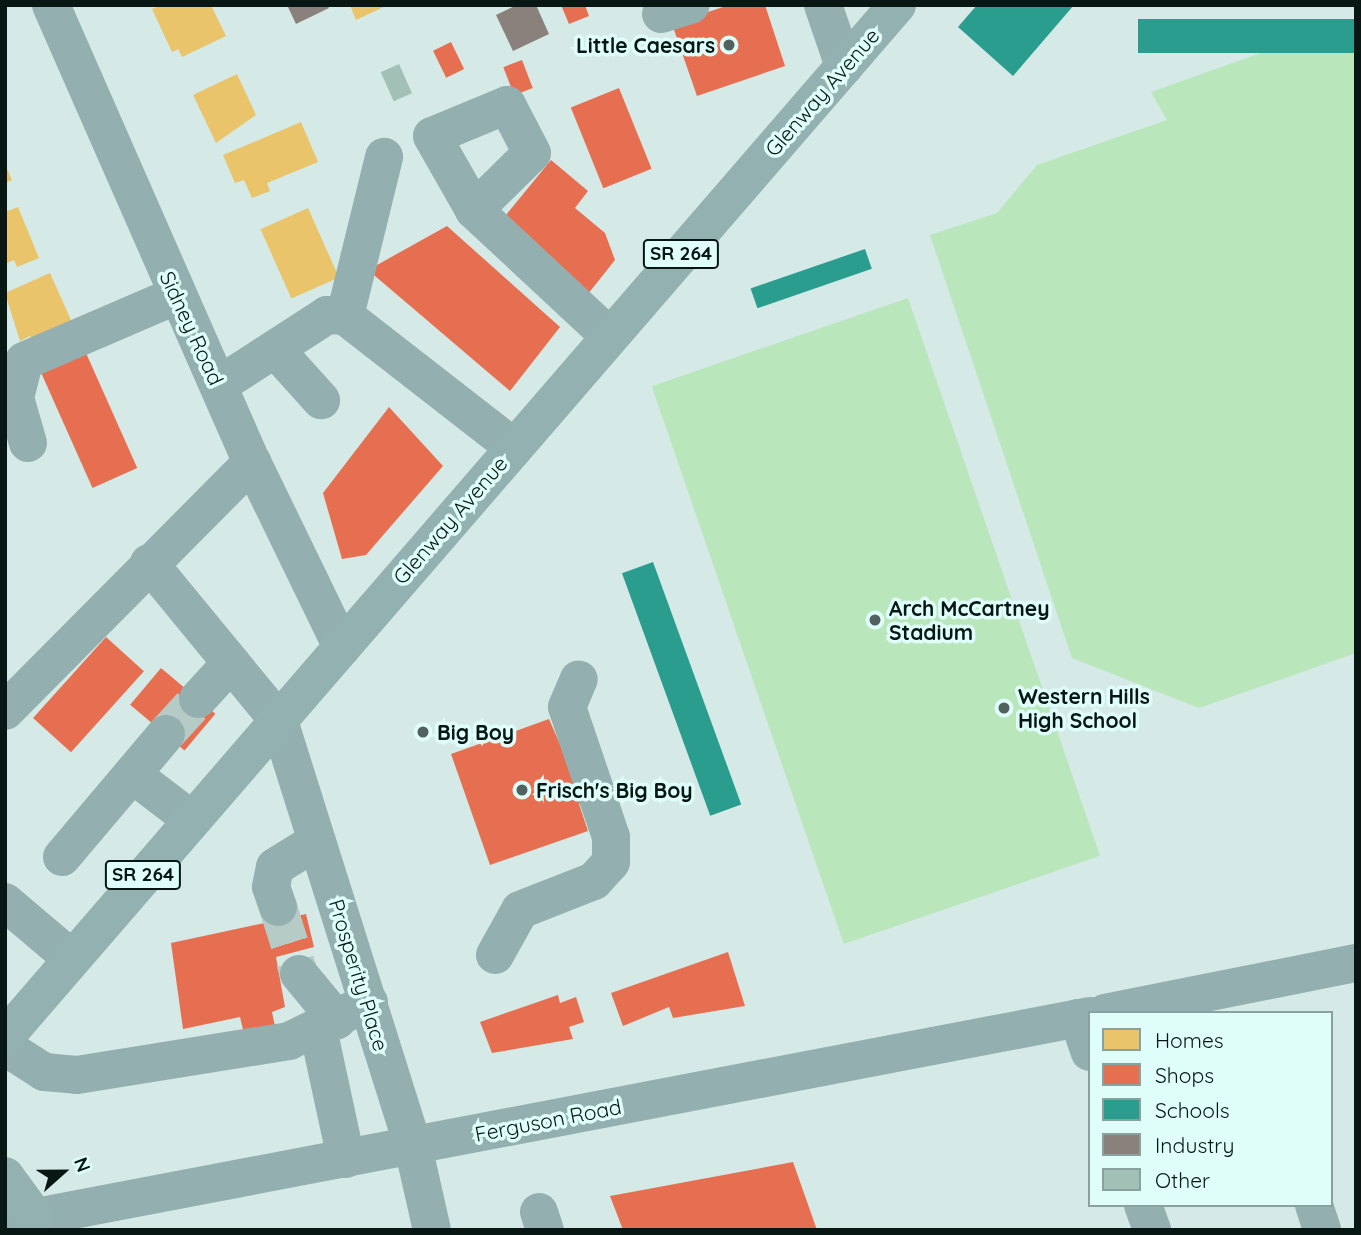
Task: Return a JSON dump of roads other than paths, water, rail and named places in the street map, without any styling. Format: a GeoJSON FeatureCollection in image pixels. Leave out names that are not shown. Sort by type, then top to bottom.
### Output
{"type":"FeatureCollection","features":[{"type":"Feature","properties":{"kind":"main road","name":"Glenway Avenue"},"geometry":{"type":"LineString","coordinates":[[5,1037],[897,5]]}},
{"type":"Feature","properties":{"kind":"main road"},"geometry":{"type":"LineString","coordinates":[[5,1175],[20,1220]]}},
{"type":"Feature","properties":{"kind":"street"},"geometry":{"type":"LineString","coordinates":[[823,5],[844,66]]}},
{"type":"Feature","properties":{"kind":"street","name":"Sidney Road"},"geometry":{"type":"LineString","coordinates":[[56,7],[177,295],[252,462],[342,647]]}},
{"type":"Feature","properties":{"kind":"street"},"geometry":{"type":"LineString","coordinates":[[345,316],[384,157]]}},
{"type":"Feature","properties":{"kind":"street"},"geometry":{"type":"LineString","coordinates":[[474,210],[609,336]]}},
{"type":"Feature","properties":{"kind":"street"},"geometry":{"type":"LineString","coordinates":[[28,443],[15,398],[23,361],[177,295]]}},
{"type":"Feature","properties":{"kind":"street"},"geometry":{"type":"LineString","coordinates":[[219,385],[327,315],[345,316],[513,447]]}},
{"type":"Feature","properties":{"kind":"street"},"geometry":{"type":"LineString","coordinates":[[275,349],[321,400]]}},
{"type":"Feature","properties":{"kind":"street"},"geometry":{"type":"LineString","coordinates":[[5,711],[252,462]]}},
{"type":"Feature","properties":{"kind":"street"},"geometry":{"type":"LineString","coordinates":[[149,563],[279,721]]}},
{"type":"Feature","properties":{"kind":"street"},"geometry":{"type":"LineString","coordinates":[[198,699],[231,663]]}},
{"type":"Feature","properties":{"kind":"street"},"geometry":{"type":"LineString","coordinates":[[495,955],[520,910],[594,881],[611,862],[611,837],[567,707],[579,679]]}},
{"type":"Feature","properties":{"kind":"street","name":"Prosperity Place"},"geometry":{"type":"LineString","coordinates":[[279,721],[317,841],[341,1017],[413,1146],[432,1230]]}},
{"type":"Feature","properties":{"kind":"street"},"geometry":{"type":"LineString","coordinates":[[62,857],[166,734]]}},
{"type":"Feature","properties":{"kind":"street"},"geometry":{"type":"LineString","coordinates":[[133,775],[192,820]]}},
{"type":"Feature","properties":{"kind":"street"},"geometry":{"type":"LineString","coordinates":[[278,907],[271,887],[275,867],[317,841]]}},
{"type":"Feature","properties":{"kind":"street"},"geometry":{"type":"LineString","coordinates":[[5,902],[71,958]]}},
{"type":"Feature","properties":{"kind":"street","name":"Ferguson Road"},"geometry":{"type":"LineString","coordinates":[[1172,1011],[1248,999],[1356,963]]}},
{"type":"Feature","properties":{"kind":"street"},"geometry":{"type":"LineString","coordinates":[[299,974],[341,1017],[346,1159]]}},
{"type":"Feature","properties":{"kind":"street"},"geometry":{"type":"LineString","coordinates":[[5,1047],[44,1072],[77,1075],[289,1041],[341,1017]]}},
{"type":"Feature","properties":{"kind":"street","name":"Ferguson Road"},"geometry":{"type":"LineString","coordinates":[[20,1220],[1088,1024]]}},
{"type":"Feature","properties":{"kind":"street"},"geometry":{"type":"LineString","coordinates":[[1144,1207],[1152,1230]]}},
{"type":"Feature","properties":{"kind":"street"},"geometry":{"type":"LineString","coordinates":[[1315,1207],[1322,1230]]}},
{"type":"Feature","properties":{"kind":"tunnel"},"geometry":{"type":"LineString","coordinates":[[166,734],[198,699]]}},
{"type":"Feature","properties":{"kind":"tunnel"},"geometry":{"type":"LineString","coordinates":[[278,907],[299,974]]}},
{"type":"Feature","properties":{"kind":"place","name":"Little Caesars"},"geometry":{"type":"Point","coordinates":[729,45]}},
{"type":"Feature","properties":{"kind":"place","name":"Arch McCartney Stadium"},"geometry":{"type":"Point","coordinates":[875,620]}},
{"type":"Feature","properties":{"kind":"place","name":"Western Hills High School"},"geometry":{"type":"Point","coordinates":[1004,708]}},
{"type":"Feature","properties":{"kind":"place","name":"Big Boy"},"geometry":{"type":"Point","coordinates":[423,732]}},
{"type":"Feature","properties":{"kind":"place","name":"Frisch's Big Boy"},"geometry":{"type":"Point","coordinates":[522,790]}}]}
